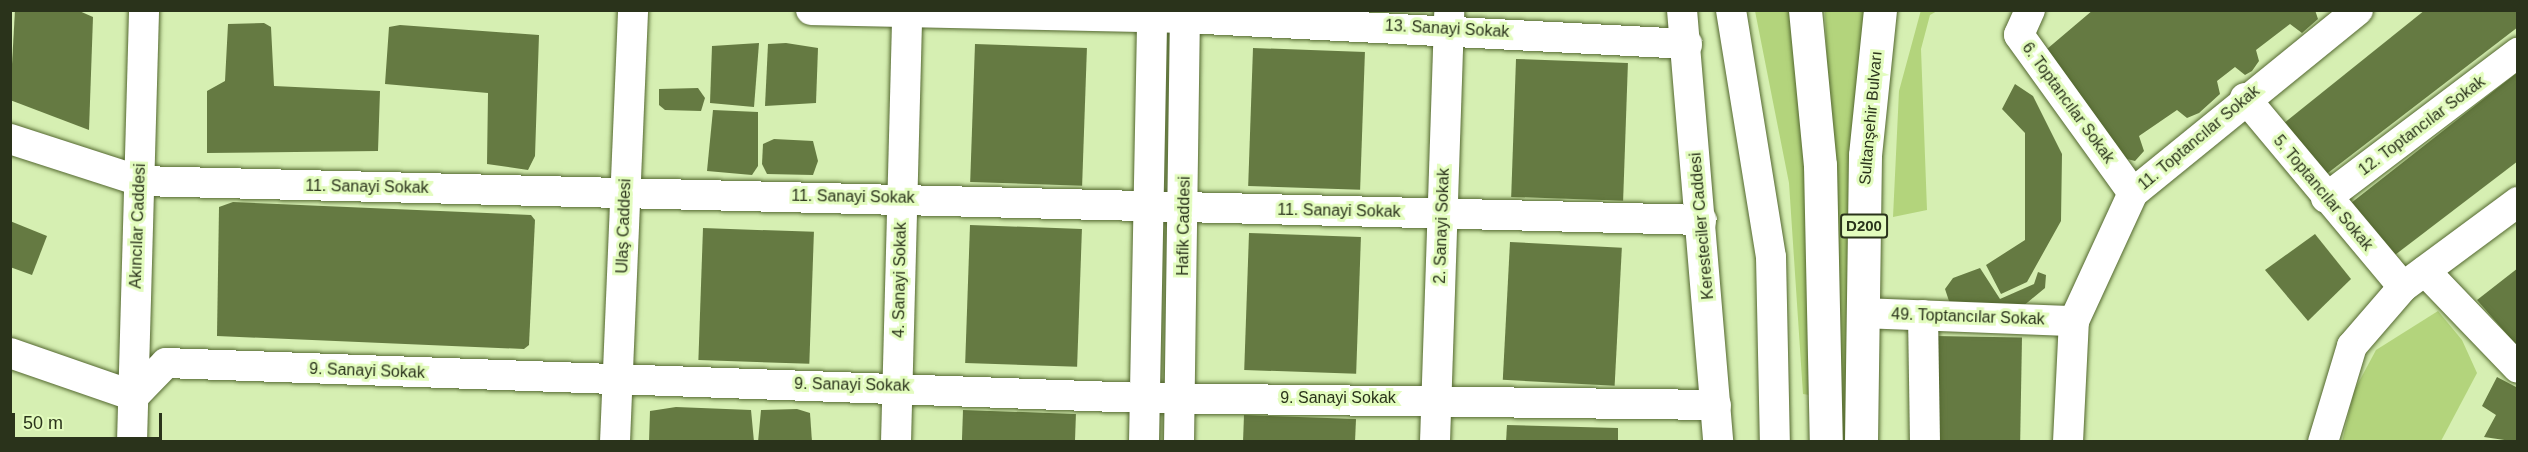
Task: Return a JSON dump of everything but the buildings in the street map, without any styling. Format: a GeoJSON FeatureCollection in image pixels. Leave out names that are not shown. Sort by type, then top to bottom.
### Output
{"type":"FeatureCollection","features":[{"type":"Feature","properties":{"kind":"highway","name":"D200"},"geometry":{"type":"LineString","coordinates":[[1805,10],[1820,165],[1826,441]]}},
{"type":"Feature","properties":{"kind":"highway","name":"Sultanşehir Bulvarı"},"geometry":{"type":"LineString","coordinates":[[1861,441],[1865,155],[1880,10]]}},
{"type":"Feature","properties":{"kind":"highway"},"geometry":{"type":"LineString","coordinates":[[1874,68],[1892,10]]}},
{"type":"Feature","properties":{"kind":"street","name":"Akıncılar Caddesi"},"geometry":{"type":"LineString","coordinates":[[132,441],[144,10]]}},
{"type":"Feature","properties":{"kind":"street","name":"Ulaş Caddesi"},"geometry":{"type":"LineString","coordinates":[[615,441],[633,10]]}},
{"type":"Feature","properties":{"kind":"street","name":"13. Sanayi Sokak"},"geometry":{"type":"LineString","coordinates":[[811,10],[1448,19],[1687,44]]}},
{"type":"Feature","properties":{"kind":"street","name":"Keresteciler Caddesi"},"geometry":{"type":"LineString","coordinates":[[1682,10],[1702,220],[1718,441]]}},
{"type":"Feature","properties":{"kind":"street"},"geometry":{"type":"LineString","coordinates":[[1731,10],[1771,256],[1775,441]]}},
{"type":"Feature","properties":{"kind":"street"},"geometry":{"type":"LineString","coordinates":[[2025,23],[2051,10]]}},
{"type":"Feature","properties":{"kind":"street","name":"11. Toptancılar Sokak"},"geometry":{"type":"LineString","coordinates":[[2068,441],[2074,321],[2133,193],[2245,98],[2358,10]]}},
{"type":"Feature","properties":{"kind":"street","name":"4. Sanayi Sokak"},"geometry":{"type":"LineString","coordinates":[[896,441],[907,12]]}},
{"type":"Feature","properties":{"kind":"street"},"geometry":{"type":"LineString","coordinates":[[1144,441],[1152,14]]}},
{"type":"Feature","properties":{"kind":"street","name":"Hafik Caddesi"},"geometry":{"type":"LineString","coordinates":[[1179,441],[1185,209],[1185,14]]}},
{"type":"Feature","properties":{"kind":"street","name":"2. Sanayi Sokak"},"geometry":{"type":"LineString","coordinates":[[1435,441],[1448,19]]}},
{"type":"Feature","properties":{"kind":"street","name":"6. Toptancılar Sokak"},"geometry":{"type":"LineString","coordinates":[[2025,23],[2133,193]]}},
{"type":"Feature","properties":{"kind":"street","name":"12. Toptancılar Sokak"},"geometry":{"type":"LineString","coordinates":[[2326,198],[2517,53]]}},
{"type":"Feature","properties":{"kind":"street","name":"5. Toptancılar Sokak"},"geometry":{"type":"LineString","coordinates":[[2245,98],[2326,198],[2414,279],[2517,368]]}},
{"type":"Feature","properties":{"kind":"street","name":"11. Sanayi Sokak"},"geometry":{"type":"LineString","coordinates":[[10,140],[140,181],[902,198],[1148,205],[1185,209],[1702,220]]}},
{"type":"Feature","properties":{"kind":"street"},"geometry":{"type":"LineString","coordinates":[[2323,441],[2352,346],[2414,279],[2517,202]]}},
{"type":"Feature","properties":{"kind":"street","name":"49. Toptancılar Sokak"},"geometry":{"type":"LineString","coordinates":[[1863,313],[2074,321]]}},
{"type":"Feature","properties":{"kind":"street"},"geometry":{"type":"LineString","coordinates":[[1923,315],[1925,441]]}},
{"type":"Feature","properties":{"kind":"street"},"geometry":{"type":"LineString","coordinates":[[10,353],[134,396]]}},
{"type":"Feature","properties":{"kind":"street","name":"9. Sanayi Sokak"},"geometry":{"type":"LineString","coordinates":[[134,396],[165,363],[618,380],[898,386],[1145,398],[1436,399],[1716,405]]}},
{"type":"Feature","properties":{"kind":"green space"},"geometry":{"type":"Polygon","coordinates":[[[1921,10],[1937,11],[1930,15],[1921,49],[1927,210],[1893,217],[1899,91],[1921,10]]]}},
{"type":"Feature","properties":{"kind":"green space"},"geometry":{"type":"Polygon","coordinates":[[[1755,11],[1797,11],[1816,396],[1803,394],[1789,183],[1755,11]]]}},
{"type":"Feature","properties":{"kind":"green space"},"geometry":{"type":"Polygon","coordinates":[[[1825,11],[1871,11],[1853,441],[1841,441],[1825,11]]]}},
{"type":"Feature","properties":{"kind":"green space"},"geometry":{"type":"Polygon","coordinates":[[[2438,311],[2462,340],[2477,373],[2441,441],[2342,442],[2354,391],[2376,350],[2438,311]]]}}]}
